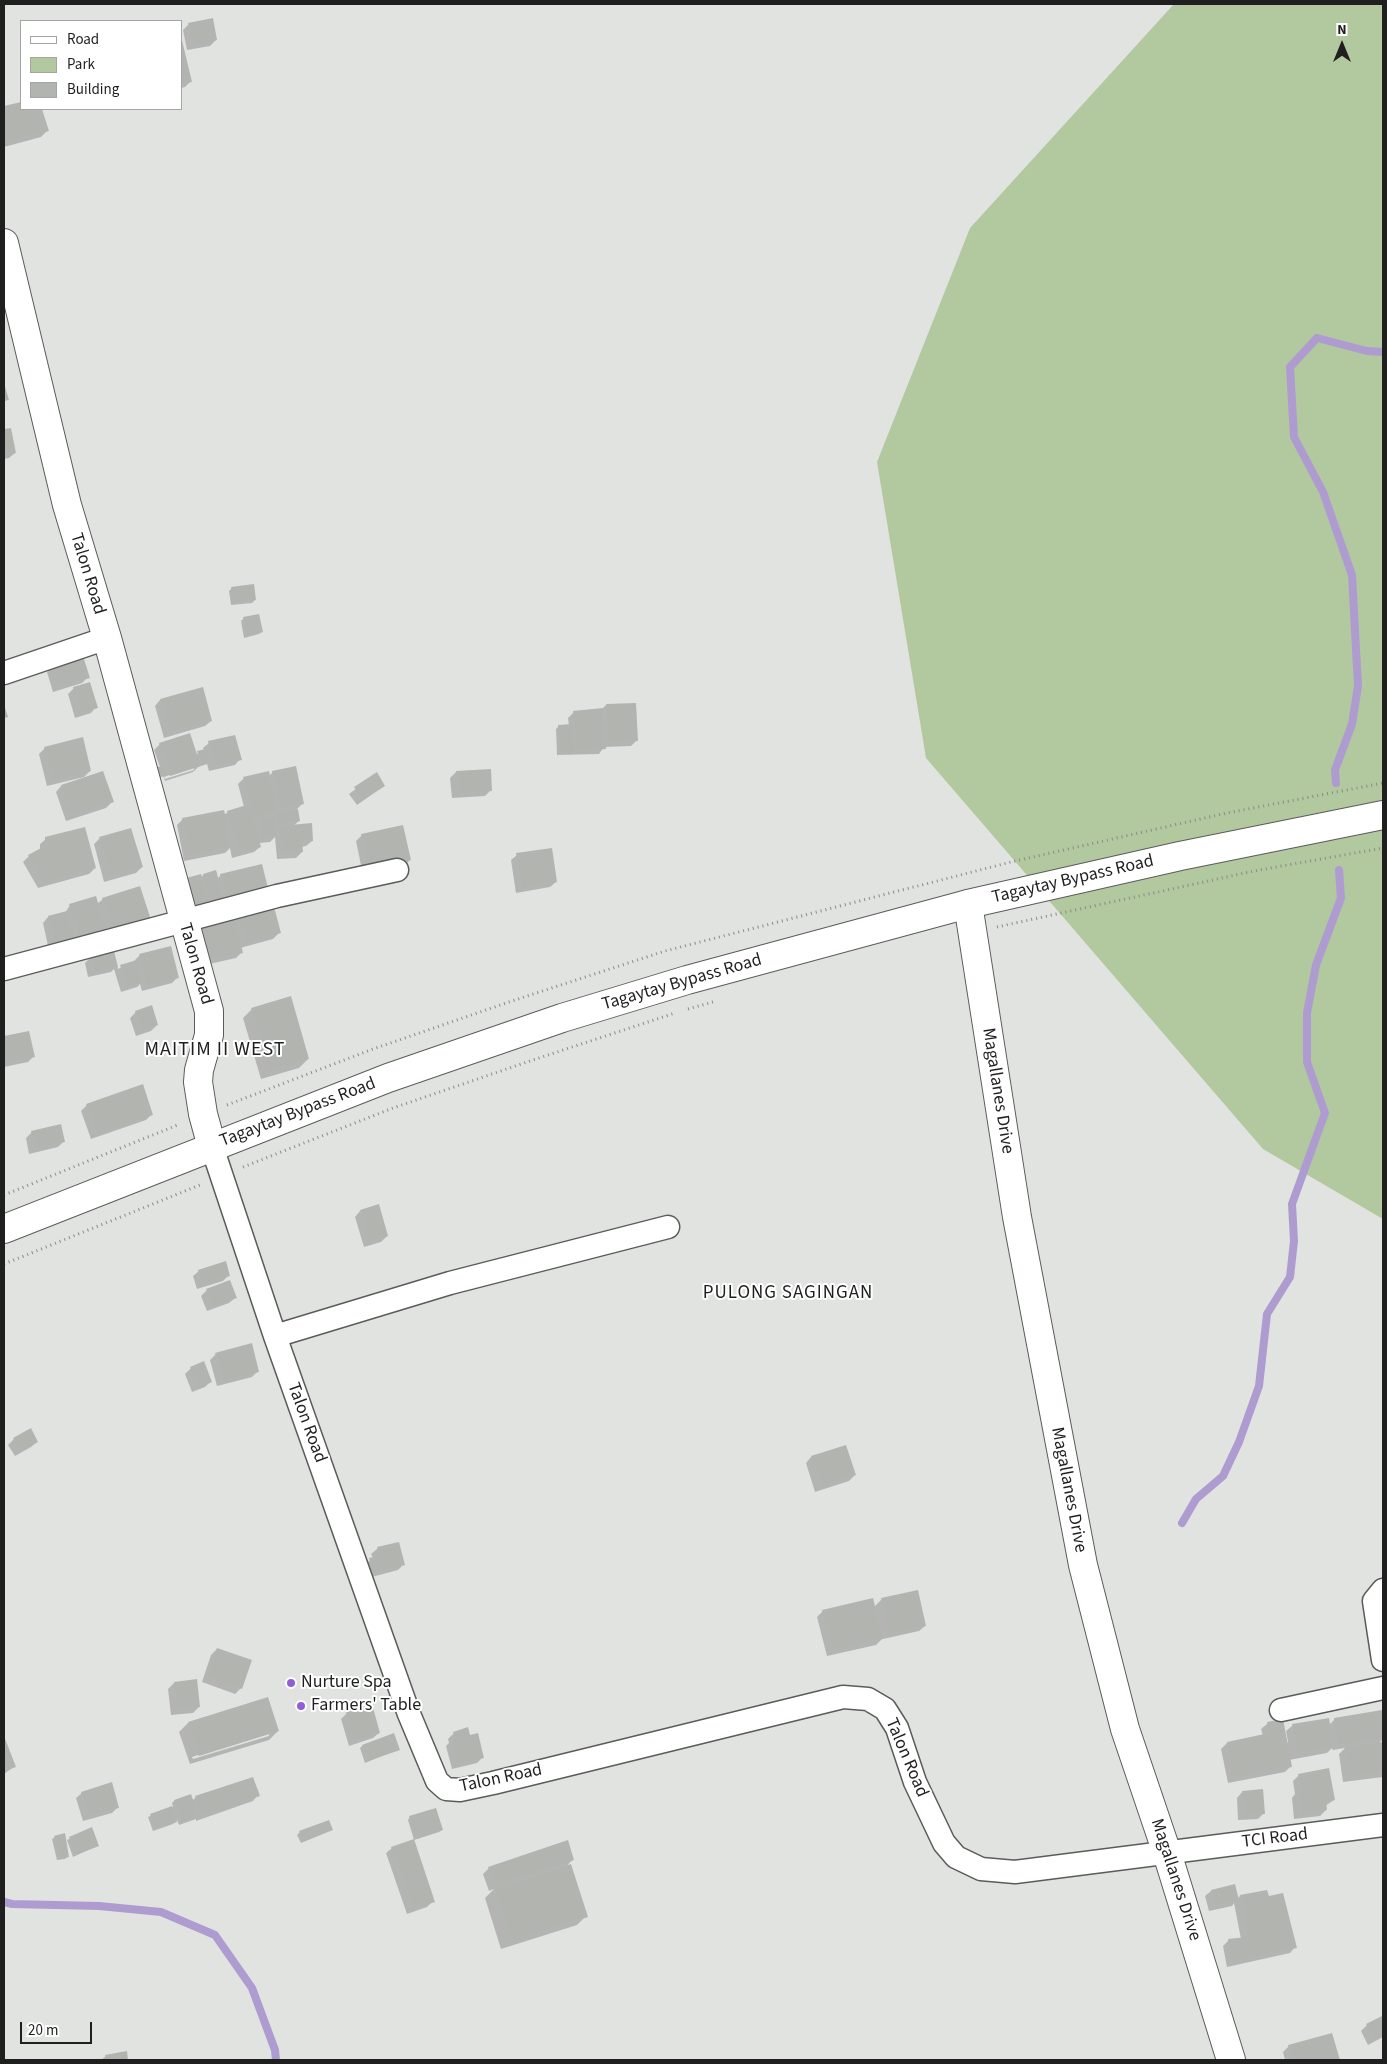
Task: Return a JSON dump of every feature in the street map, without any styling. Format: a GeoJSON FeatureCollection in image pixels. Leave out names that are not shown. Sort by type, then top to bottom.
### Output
{"type":"FeatureCollection","features":[{"type":"Feature","properties":{"kind":"street","name":"Talon Road"},"geometry":{"type":"LineString","coordinates":[[4,243],[67,505],[106,638],[183,922],[209,1010],[209,1035],[199,1070],[198,1082],[203,1114],[212,1147],[276,1336],[409,1714],[436,1781],[446,1789],[460,1790],[843,1697],[860,1698],[868,1699],[885,1709],[897,1728],[915,1782],[944,1843],[956,1857],[981,1870],[1015,1872],[1167,1853]]}},
{"type":"Feature","properties":{"kind":"street"},"geometry":{"type":"LineString","coordinates":[[4,673],[106,638]]}},
{"type":"Feature","properties":{"kind":"street","name":"Tagaytay Bypass Road"},"geometry":{"type":"LineString","coordinates":[[4,1229],[388,1078],[562,1018],[686,980],[968,904],[1180,856],[1383,814]]}},
{"type":"Feature","properties":{"kind":"street"},"geometry":{"type":"LineString","coordinates":[[4,969],[277,896],[396,870]]}},
{"type":"Feature","properties":{"kind":"street","name":"Magallanes Drive"},"geometry":{"type":"LineString","coordinates":[[968,904],[1017,1216],[1083,1565],[1126,1729],[1167,1853],[1231,2060]]}},
{"type":"Feature","properties":{"kind":"street"},"geometry":{"type":"LineString","coordinates":[[276,1336],[450,1283],[668,1226]]}},
{"type":"Feature","properties":{"kind":"street"},"geometry":{"type":"LineString","coordinates":[[1383,1590],[1374,1601],[1383,1660]]}},
{"type":"Feature","properties":{"kind":"street"},"geometry":{"type":"LineString","coordinates":[[1282,1710],[1383,1688]]}},
{"type":"Feature","properties":{"kind":"street","name":"TCI Road"},"geometry":{"type":"LineString","coordinates":[[1167,1853],[1383,1825]]}},
{"type":"Feature","properties":{"kind":"path"},"geometry":{"type":"LineString","coordinates":[[972,932],[1254,871],[1383,848]]}},
{"type":"Feature","properties":{"kind":"path"},"geometry":{"type":"LineString","coordinates":[[4,1264],[393,1108],[683,1010],[721,1000]]}},
{"type":"Feature","properties":{"kind":"green space"},"geometry":{"type":"Polygon","coordinates":[[[1174,4],[1383,4],[1383,1219],[1263,1149],[926,758],[877,462],[970,228],[1174,4]]]}},
{"type":"Feature","properties":{"kind":"building"},"geometry":{"type":"Polygon","coordinates":[[[213,18],[217,40],[193,45],[188,23],[213,18]]]}},
{"type":"Feature","properties":{"kind":"building"},"geometry":{"type":"Polygon","coordinates":[[[182,40],[192,82],[182,84],[182,40]]]}},
{"type":"Feature","properties":{"kind":"building"},"geometry":{"type":"Polygon","coordinates":[[[20,102],[20,110],[42,110],[49,131],[4,143],[4,106],[20,102]]]}},
{"type":"Feature","properties":{"kind":"building"},"geometry":{"type":"Polygon","coordinates":[[[4,383],[9,400],[4,401],[4,383]]]}},
{"type":"Feature","properties":{"kind":"building"},"geometry":{"type":"Polygon","coordinates":[[[11,428],[16,453],[4,455],[4,429],[11,428]]]}},
{"type":"Feature","properties":{"kind":"building"},"geometry":{"type":"Polygon","coordinates":[[[254,584],[256,600],[233,603],[231,587],[254,584]]]}},
{"type":"Feature","properties":{"kind":"building"},"geometry":{"type":"Polygon","coordinates":[[[259,614],[263,632],[246,636],[243,617],[259,614]]]}},
{"type":"Feature","properties":{"kind":"building"},"geometry":{"type":"Polygon","coordinates":[[[83,656],[90,678],[59,687],[52,666],[83,656]]]}},
{"type":"Feature","properties":{"kind":"building"},"geometry":{"type":"Polygon","coordinates":[[[90,682],[98,708],[81,713],[73,687],[90,682]]]}},
{"type":"Feature","properties":{"kind":"building"},"geometry":{"type":"Polygon","coordinates":[[[203,687],[212,721],[169,733],[160,699],[203,687]]]}},
{"type":"Feature","properties":{"kind":"building"},"geometry":{"type":"Polygon","coordinates":[[[636,703],[638,741],[608,742],[606,704],[636,703]]]}},
{"type":"Feature","properties":{"kind":"building"},"geometry":{"type":"Polygon","coordinates":[[[4,705],[8,717],[4,718],[4,705]]]}},
{"type":"Feature","properties":{"kind":"building"},"geometry":{"type":"Polygon","coordinates":[[[603,708],[606,749],[576,751],[573,711],[603,708]]]}},
{"type":"Feature","properties":{"kind":"building"},"geometry":{"type":"Polygon","coordinates":[[[573,724],[575,753],[560,753],[558,725],[573,724]]]}},
{"type":"Feature","properties":{"kind":"building"},"geometry":{"type":"Polygon","coordinates":[[[190,733],[201,766],[170,776],[159,743],[190,733]]]}},
{"type":"Feature","properties":{"kind":"building"},"geometry":{"type":"Polygon","coordinates":[[[235,735],[242,760],[214,766],[208,741],[235,735]]]}},
{"type":"Feature","properties":{"kind":"building"},"geometry":{"type":"Polygon","coordinates":[[[83,737],[91,771],[53,781],[44,747],[83,737]]]}},
{"type":"Feature","properties":{"kind":"building"},"geometry":{"type":"Polygon","coordinates":[[[206,749],[210,762],[202,765],[197,751],[206,749]]]}},
{"type":"Feature","properties":{"kind":"building"},"geometry":{"type":"Polygon","coordinates":[[[164,765],[167,775],[152,780],[149,770],[164,765]]]}},
{"type":"Feature","properties":{"kind":"building"},"geometry":{"type":"Polygon","coordinates":[[[296,766],[304,804],[280,809],[272,771],[296,766]]]}},
{"type":"Feature","properties":{"kind":"building"},"geometry":{"type":"Polygon","coordinates":[[[491,769],[492,791],[458,793],[456,771],[491,769]]]}},
{"type":"Feature","properties":{"kind":"building"},"geometry":{"type":"Polygon","coordinates":[[[103,771],[114,802],[71,816],[61,785],[103,771]]]}},
{"type":"Feature","properties":{"kind":"building"},"geometry":{"type":"Polygon","coordinates":[[[269,771],[278,811],[254,817],[243,777],[269,771]]]}},
{"type":"Feature","properties":{"kind":"building"},"geometry":{"type":"Polygon","coordinates":[[[377,772],[385,786],[363,800],[354,787],[377,772]]]}},
{"type":"Feature","properties":{"kind":"building"},"geometry":{"type":"Polygon","coordinates":[[[250,804],[261,847],[238,853],[227,811],[250,804]]]}},
{"type":"Feature","properties":{"kind":"building"},"geometry":{"type":"Polygon","coordinates":[[[298,809],[300,821],[279,825],[277,813],[298,809]]]}},
{"type":"Feature","properties":{"kind":"building"},"geometry":{"type":"Polygon","coordinates":[[[224,810],[232,847],[190,856],[182,818],[224,810]]]}},
{"type":"Feature","properties":{"kind":"building"},"geometry":{"type":"Polygon","coordinates":[[[274,816],[277,836],[262,839],[259,818],[274,816]]]}},
{"type":"Feature","properties":{"kind":"building"},"geometry":{"type":"Polygon","coordinates":[[[312,823],[313,841],[302,842],[303,852],[282,854],[279,826],[312,823]]]}},
{"type":"Feature","properties":{"kind":"building"},"geometry":{"type":"Polygon","coordinates":[[[403,825],[411,860],[369,870],[361,834],[403,825]]]}},
{"type":"Feature","properties":{"kind":"building"},"geometry":{"type":"Polygon","coordinates":[[[85,827],[96,868],[43,883],[28,855],[45,846],[45,837],[85,827]]]}},
{"type":"Feature","properties":{"kind":"building"},"geometry":{"type":"Polygon","coordinates":[[[131,828],[143,867],[110,877],[99,837],[131,828]]]}},
{"type":"Feature","properties":{"kind":"building"},"geometry":{"type":"Polygon","coordinates":[[[552,848],[557,882],[522,888],[516,853],[552,848]]]}},
{"type":"Feature","properties":{"kind":"building"},"geometry":{"type":"Polygon","coordinates":[[[262,864],[270,896],[228,906],[220,874],[262,864]]]}},
{"type":"Feature","properties":{"kind":"building"},"geometry":{"type":"Polygon","coordinates":[[[216,870],[226,906],[212,910],[203,874],[216,870]]]}},
{"type":"Feature","properties":{"kind":"building"},"geometry":{"type":"Polygon","coordinates":[[[201,874],[211,910],[193,915],[183,879],[201,874]]]}},
{"type":"Feature","properties":{"kind":"building"},"geometry":{"type":"Polygon","coordinates":[[[140,886],[151,920],[113,932],[102,898],[140,886]]]}},
{"type":"Feature","properties":{"kind":"building"},"geometry":{"type":"Polygon","coordinates":[[[96,896],[107,934],[79,941],[69,904],[96,896]]]}},
{"type":"Feature","properties":{"kind":"building"},"geometry":{"type":"Polygon","coordinates":[[[273,903],[281,933],[246,943],[237,912],[273,903]]]}},
{"type":"Feature","properties":{"kind":"building"},"geometry":{"type":"Polygon","coordinates":[[[67,911],[75,945],[56,950],[48,916],[67,911]]]}},
{"type":"Feature","properties":{"kind":"building"},"geometry":{"type":"Polygon","coordinates":[[[234,913],[243,953],[211,960],[201,921],[234,913]]]}},
{"type":"Feature","properties":{"kind":"building"},"geometry":{"type":"Polygon","coordinates":[[[171,946],[179,978],[147,986],[139,954],[171,946]]]}},
{"type":"Feature","properties":{"kind":"building"},"geometry":{"type":"Polygon","coordinates":[[[114,951],[118,967],[94,972],[90,956],[114,951]]]}},
{"type":"Feature","properties":{"kind":"building"},"geometry":{"type":"Polygon","coordinates":[[[137,960],[144,982],[127,987],[120,965],[137,960]]]}},
{"type":"Feature","properties":{"kind":"building"},"geometry":{"type":"Polygon","coordinates":[[[291,996],[309,1059],[270,1071],[251,1008],[291,996]]]}},
{"type":"Feature","properties":{"kind":"building"},"geometry":{"type":"Polygon","coordinates":[[[152,1005],[158,1025],[141,1031],[135,1011],[152,1005]]]}},
{"type":"Feature","properties":{"kind":"building"},"geometry":{"type":"Polygon","coordinates":[[[29,1031],[35,1057],[4,1064],[4,1036],[29,1031]]]}},
{"type":"Feature","properties":{"kind":"building"},"geometry":{"type":"Polygon","coordinates":[[[143,1084],[153,1115],[97,1134],[86,1104],[143,1084]]]}},
{"type":"Feature","properties":{"kind":"building"},"geometry":{"type":"Polygon","coordinates":[[[61,1124],[65,1142],[35,1149],[31,1131],[61,1124]]]}},
{"type":"Feature","properties":{"kind":"building"},"geometry":{"type":"Polygon","coordinates":[[[379,1204],[388,1236],[369,1242],[360,1210],[379,1204]]]}},
{"type":"Feature","properties":{"kind":"building"},"geometry":{"type":"Polygon","coordinates":[[[226,1261],[230,1276],[203,1284],[198,1270],[226,1261]]]}},
{"type":"Feature","properties":{"kind":"building"},"geometry":{"type":"Polygon","coordinates":[[[230,1280],[237,1298],[212,1306],[206,1289],[230,1280]]]}},
{"type":"Feature","properties":{"kind":"building"},"geometry":{"type":"Polygon","coordinates":[[[252,1343],[259,1372],[223,1381],[215,1353],[252,1343]]]}},
{"type":"Feature","properties":{"kind":"building"},"geometry":{"type":"Polygon","coordinates":[[[204,1361],[212,1382],[198,1388],[190,1367],[204,1361]]]}},
{"type":"Feature","properties":{"kind":"building"},"geometry":{"type":"Polygon","coordinates":[[[31,1428],[38,1442],[21,1451],[13,1438],[31,1428]]]}},
{"type":"Feature","properties":{"kind":"building"},"geometry":{"type":"Polygon","coordinates":[[[846,1445],[856,1475],[821,1487],[811,1456],[846,1445]]]}},
{"type":"Feature","properties":{"kind":"building"},"geometry":{"type":"Polygon","coordinates":[[[399,1542],[405,1565],[373,1573],[369,1558],[379,1556],[377,1547],[399,1542]]]}},
{"type":"Feature","properties":{"kind":"building"},"geometry":{"type":"Polygon","coordinates":[[[918,1590],[926,1626],[889,1634],[881,1598],[918,1590]]]}},
{"type":"Feature","properties":{"kind":"building"},"geometry":{"type":"Polygon","coordinates":[[[873,1598],[883,1639],[832,1651],[822,1610],[873,1598]]]}},
{"type":"Feature","properties":{"kind":"building"},"geometry":{"type":"Polygon","coordinates":[[[217,1648],[252,1660],[242,1689],[206,1676],[217,1648]]]}},
{"type":"Feature","properties":{"kind":"building"},"geometry":{"type":"Polygon","coordinates":[[[197,1679],[200,1707],[177,1710],[174,1682],[197,1679]]]}},
{"type":"Feature","properties":{"kind":"building"},"geometry":{"type":"Polygon","coordinates":[[[268,1697],[279,1731],[199,1756],[188,1722],[268,1697]]]}},
{"type":"Feature","properties":{"kind":"building"},"geometry":{"type":"Polygon","coordinates":[[[372,1704],[380,1733],[354,1741],[346,1712],[372,1704]]]}},
{"type":"Feature","properties":{"kind":"building"},"geometry":{"type":"Polygon","coordinates":[[[1382,1710],[1383,1738],[1338,1745],[1334,1718],[1382,1710]]]}},
{"type":"Feature","properties":{"kind":"building"},"geometry":{"type":"Polygon","coordinates":[[[1329,1718],[1334,1748],[1297,1754],[1292,1724],[1329,1718]]]}},
{"type":"Feature","properties":{"kind":"building"},"geometry":{"type":"Polygon","coordinates":[[[1283,1719],[1292,1767],[1234,1778],[1227,1742],[1269,1733],[1267,1722],[1283,1719]]]}},
{"type":"Feature","properties":{"kind":"building"},"geometry":{"type":"Polygon","coordinates":[[[468,1727],[470,1735],[478,1733],[484,1758],[457,1764],[451,1739],[455,1738],[453,1732],[468,1727]]]}},
{"type":"Feature","properties":{"kind":"building"},"geometry":{"type":"Polygon","coordinates":[[[394,1733],[400,1750],[368,1761],[362,1745],[394,1733]]]}},
{"type":"Feature","properties":{"kind":"building"},"geometry":{"type":"Polygon","coordinates":[[[4,1736],[16,1767],[4,1771],[4,1736]]]}},
{"type":"Feature","properties":{"kind":"building"},"geometry":{"type":"Polygon","coordinates":[[[1383,1742],[1383,1773],[1348,1777],[1345,1747],[1383,1742]]]}},
{"type":"Feature","properties":{"kind":"building"},"geometry":{"type":"Polygon","coordinates":[[[1329,1768],[1335,1800],[1326,1802],[1327,1810],[1300,1814],[1297,1791],[1301,1790],[1298,1774],[1329,1768]]]}},
{"type":"Feature","properties":{"kind":"building"},"geometry":{"type":"Polygon","coordinates":[[[253,1777],[260,1796],[202,1816],[195,1796],[253,1777]]]}},
{"type":"Feature","properties":{"kind":"building"},"geometry":{"type":"Polygon","coordinates":[[[112,1782],[119,1808],[89,1816],[81,1792],[112,1782]]]}},
{"type":"Feature","properties":{"kind":"building"},"geometry":{"type":"Polygon","coordinates":[[[1263,1789],[1265,1814],[1244,1815],[1242,1791],[1263,1789]]]}},
{"type":"Feature","properties":{"kind":"building"},"geometry":{"type":"Polygon","coordinates":[[[191,1794],[199,1817],[181,1823],[174,1800],[191,1794]]]}},
{"type":"Feature","properties":{"kind":"building"},"geometry":{"type":"Polygon","coordinates":[[[172,1806],[177,1822],[155,1829],[150,1814],[172,1806]]]}},
{"type":"Feature","properties":{"kind":"building"},"geometry":{"type":"Polygon","coordinates":[[[436,1808],[443,1830],[417,1839],[409,1816],[436,1808]]]}},
{"type":"Feature","properties":{"kind":"building"},"geometry":{"type":"Polygon","coordinates":[[[329,1820],[333,1830],[303,1842],[299,1831],[329,1820]]]}},
{"type":"Feature","properties":{"kind":"building"},"geometry":{"type":"Polygon","coordinates":[[[92,1827],[99,1846],[76,1855],[69,1837],[92,1827]]]}},
{"type":"Feature","properties":{"kind":"building"},"geometry":{"type":"Polygon","coordinates":[[[65,1833],[69,1857],[59,1859],[54,1836],[65,1833]]]}},
{"type":"Feature","properties":{"kind":"building"},"geometry":{"type":"Polygon","coordinates":[[[414,1839],[435,1902],[413,1909],[391,1847],[414,1839]]]}},
{"type":"Feature","properties":{"kind":"building"},"geometry":{"type":"Polygon","coordinates":[[[568,1840],[574,1860],[495,1886],[488,1867],[568,1840]]]}},
{"type":"Feature","properties":{"kind":"building"},"geometry":{"type":"Polygon","coordinates":[[[571,1864],[588,1917],[510,1941],[494,1888],[571,1864]]]}},
{"type":"Feature","properties":{"kind":"building"},"geometry":{"type":"Polygon","coordinates":[[[1235,1884],[1239,1900],[1214,1906],[1211,1890],[1235,1884]]]}},
{"type":"Feature","properties":{"kind":"building"},"geometry":{"type":"Polygon","coordinates":[[[1267,1890],[1269,1896],[1283,1893],[1297,1948],[1232,1962],[1228,1939],[1247,1937],[1240,1895],[1267,1890]]]}},
{"type":"Feature","properties":{"kind":"building"},"geometry":{"type":"Polygon","coordinates":[[[1382,2016],[1383,2035],[1374,2040],[1366,2024],[1382,2016]]]}},
{"type":"Feature","properties":{"kind":"building"},"geometry":{"type":"Polygon","coordinates":[[[1332,2033],[1340,2060],[1292,2060],[1288,2045],[1332,2033]]]}},
{"type":"Feature","properties":{"kind":"building"},"geometry":{"type":"Polygon","coordinates":[[[127,2051],[128,2060],[106,2060],[105,2055],[127,2051]]]}},
{"type":"Feature","properties":{"kind":"waterway"},"geometry":{"type":"LineString","coordinates":[[1336,783],[1335,770],[1352,724],[1358,686],[1352,575],[1323,492],[1294,437],[1290,367],[1317,338],[1367,351],[1383,352]]}},
{"type":"Feature","properties":{"kind":"waterway"},"geometry":{"type":"LineString","coordinates":[[1182,1523],[1196,1499],[1223,1476],[1239,1442],[1259,1386],[1267,1314],[1290,1277],[1294,1241],[1292,1204],[1325,1113],[1307,1062],[1307,1013],[1316,965],[1341,898],[1339,870]]}},
{"type":"Feature","properties":{"kind":"waterway"},"geometry":{"type":"LineString","coordinates":[[4,1902],[12,1904],[99,1906],[161,1912],[215,1935],[252,1988],[275,2050],[276,2060]]}},
{"type":"Feature","properties":{"kind":"place","name":"Nurture Spa"},"geometry":{"type":"Point","coordinates":[291,1683]}},
{"type":"Feature","properties":{"kind":"place","name":"Farmers' Table"},"geometry":{"type":"Point","coordinates":[301,1706]}},
{"type":"Feature","properties":{"kind":"district","name":"MAITIM II WEST"},"geometry":{"type":"Point","coordinates":[215,1051]}},
{"type":"Feature","properties":{"kind":"district","name":"PULONG SAGINGAN"},"geometry":{"type":"Point","coordinates":[788,1294]}}]}
